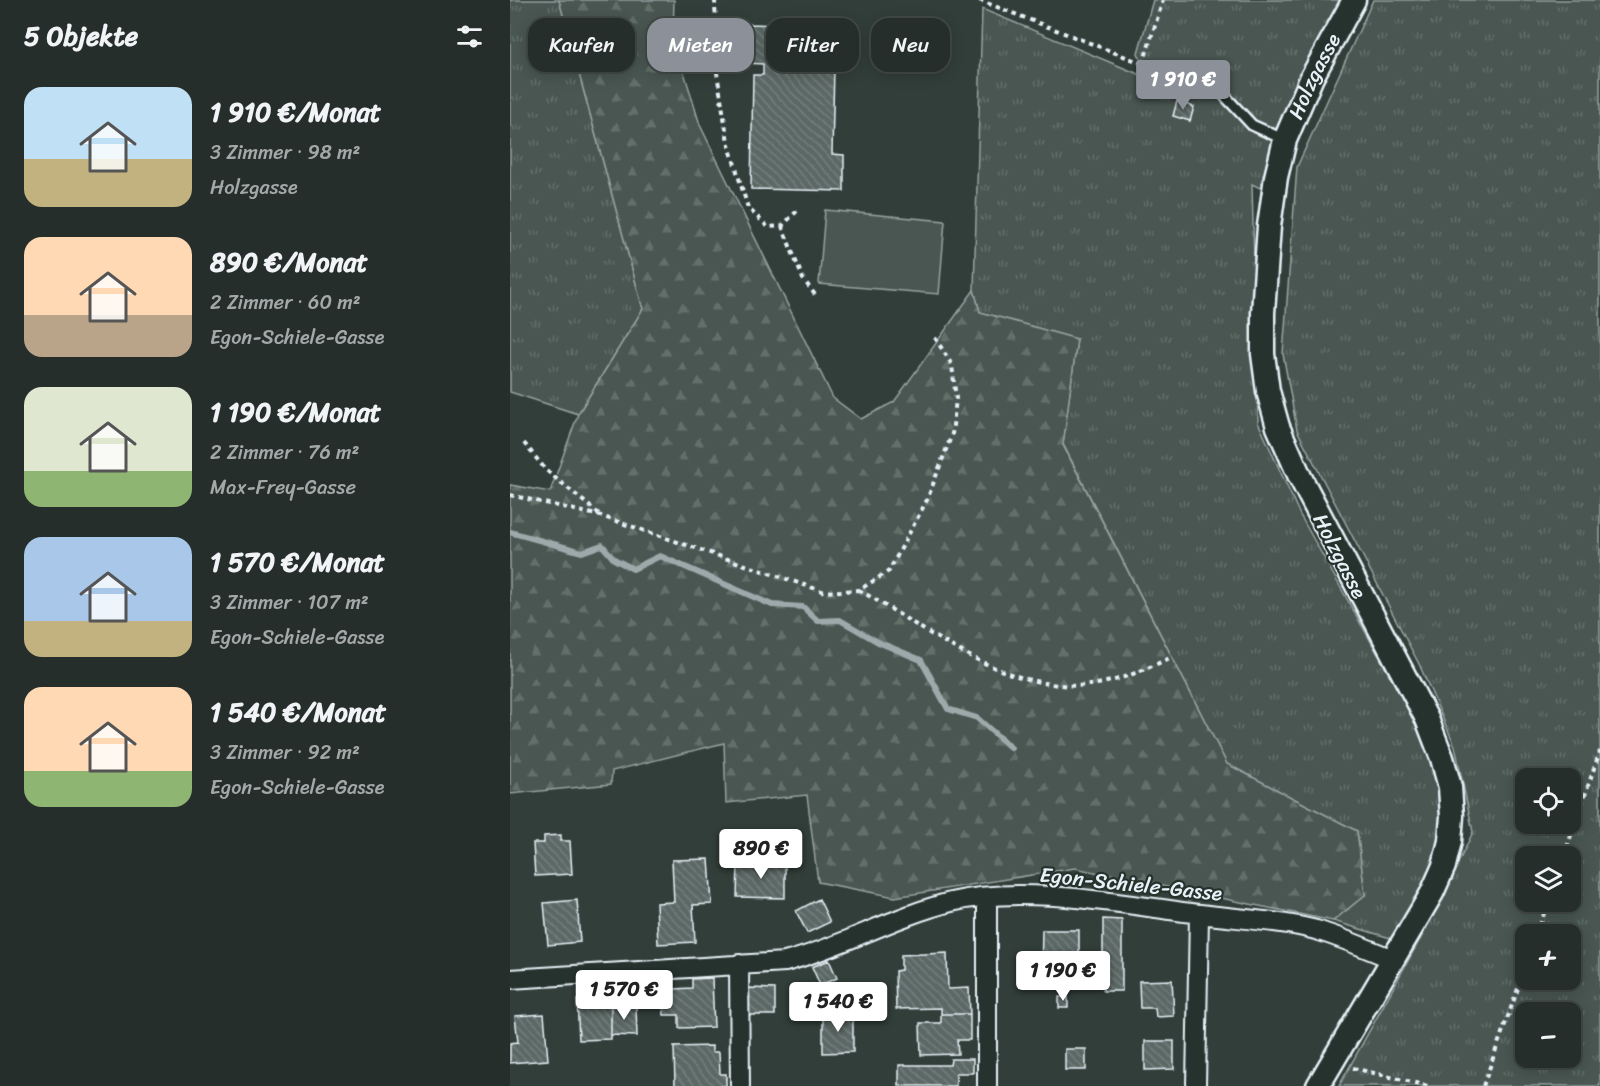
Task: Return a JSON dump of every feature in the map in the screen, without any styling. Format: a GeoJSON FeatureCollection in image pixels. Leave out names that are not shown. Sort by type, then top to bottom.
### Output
{"type":"FeatureCollection","features":[{"type":"Feature","properties":{"kind":"street","name":"Holzgasse"},"geometry":{"type":"LineString","coordinates":[[1318,1086],[1432,893],[1444,866],[1450,841],[1450,787],[1427,719],[1300,477],[1278,427],[1268,391],[1263,354],[1264,302],[1272,206],[1285,140],[1312,77],[1354,0]]}},
{"type":"Feature","properties":{"kind":"street","name":"Egon-Schiele-Gasse"},"geometry":{"type":"LineString","coordinates":[[510,979],[785,962],[817,954],[926,909],[953,901],[1032,896],[1112,901],[1314,930],[1343,938],[1393,959]]}},
{"type":"Feature","properties":{"kind":"street"},"geometry":{"type":"LineString","coordinates":[[987,898],[987,1086]]}},
{"type":"Feature","properties":{"kind":"street"},"geometry":{"type":"LineString","coordinates":[[1196,1086],[1199,914]]}},
{"type":"Feature","properties":{"kind":"street"},"geometry":{"type":"LineString","coordinates":[[739,964],[740,1086]]}},
{"type":"Feature","properties":{"kind":"lane"},"geometry":{"type":"LineString","coordinates":[[1223,94],[1252,125],[1285,140]]}},
{"type":"Feature","properties":{"kind":"path"},"geometry":{"type":"LineString","coordinates":[[715,0],[717,73],[728,142],[748,208],[768,226],[782,226],[797,211]]}},
{"type":"Feature","properties":{"kind":"path"},"geometry":{"type":"LineString","coordinates":[[979,0],[1223,94]]}},
{"type":"Feature","properties":{"kind":"path"},"geometry":{"type":"LineString","coordinates":[[1143,64],[1163,0]]}},
{"type":"Feature","properties":{"kind":"path"},"geometry":{"type":"LineString","coordinates":[[782,226],[802,279],[816,296]]}},
{"type":"Feature","properties":{"kind":"path"},"geometry":{"type":"LineString","coordinates":[[510,495],[601,516],[825,592],[860,590],[889,571],[927,500],[952,434],[956,399],[951,365],[934,336]]}},
{"type":"Feature","properties":{"kind":"path"},"geometry":{"type":"LineString","coordinates":[[524,443],[546,470],[601,516]]}},
{"type":"Feature","properties":{"kind":"path"},"geometry":{"type":"LineString","coordinates":[[860,590],[968,655],[1038,684],[1090,685],[1131,675],[1172,657]]}},
{"type":"Feature","properties":{"kind":"path"},"geometry":{"type":"LineString","coordinates":[[1567,846],[1600,751]]}},
{"type":"Feature","properties":{"kind":"path"},"geometry":{"type":"LineString","coordinates":[[1483,1086],[1517,990]]}},
{"type":"Feature","properties":{"kind":"path"},"geometry":{"type":"LineString","coordinates":[[1334,1062],[1428,1086]]}},
{"type":"Feature","properties":{"kind":"green space"},"geometry":{"type":"Polygon","coordinates":[[[510,0],[559,0],[564,18],[528,18],[528,72],[579,72],[643,309],[578,414],[510,392],[510,0]]]}},
{"type":"Feature","properties":{"kind":"green space"},"geometry":{"type":"Polygon","coordinates":[[[559,0],[674,0],[674,18],[647,18],[647,72],[684,72],[700,125],[833,398],[861,419],[894,402],[974,290],[980,312],[1077,339],[1063,445],[1227,764],[1357,831],[1365,895],[1333,921],[1075,868],[895,897],[818,882],[807,795],[726,803],[724,743],[612,771],[611,784],[510,794],[510,485],[550,492],[578,414],[643,309],[579,72],[635,72],[635,18],[564,18],[559,0]]]}},
{"type":"Feature","properties":{"kind":"green space"},"geometry":{"type":"Polygon","coordinates":[[[1153,0],[1342,0],[1282,116],[1264,190],[1252,184],[1258,422],[1300,515],[1413,717],[1441,790],[1441,838],[1429,879],[1394,939],[1333,921],[1365,895],[1357,831],[1227,764],[1063,444],[1077,339],[980,312],[974,290],[982,9],[1148,78],[1138,53],[1153,0]]]}},
{"type":"Feature","properties":{"kind":"green space"},"geometry":{"type":"Polygon","coordinates":[[[1373,0],[1600,0],[1600,1086],[1339,1086],[1435,912],[1473,832],[1455,746],[1419,664],[1297,430],[1283,354],[1297,167],[1373,0]]]}},
{"type":"Feature","properties":{"kind":"green space"},"geometry":{"type":"Polygon","coordinates":[[[825,210],[945,221],[939,294],[819,284],[825,210]]]}},
{"type":"Feature","properties":{"kind":"building"},"geometry":{"type":"Polygon","coordinates":[[[754,24],[766,24],[766,72],[834,72],[832,154],[844,155],[844,191],[751,189],[753,75],[763,75],[763,64],[754,63],[754,24]]]}},
{"type":"Feature","properties":{"kind":"building"},"geometry":{"type":"Polygon","coordinates":[[[1177,101],[1194,107],[1190,121],[1173,116],[1177,101]]]}},
{"type":"Feature","properties":{"kind":"building"},"geometry":{"type":"Polygon","coordinates":[[[561,835],[561,841],[570,841],[572,874],[535,876],[533,843],[544,843],[544,836],[561,835]]]}},
{"type":"Feature","properties":{"kind":"building"},"geometry":{"type":"Polygon","coordinates":[[[709,859],[712,904],[693,905],[695,942],[658,944],[656,903],[674,902],[672,860],[709,859]]]}},
{"type":"Feature","properties":{"kind":"building"},"geometry":{"type":"Polygon","coordinates":[[[738,863],[785,863],[785,898],[737,897],[738,863]]]}},
{"type":"Feature","properties":{"kind":"building"},"geometry":{"type":"Polygon","coordinates":[[[819,899],[830,922],[807,933],[796,911],[819,899]]]}},
{"type":"Feature","properties":{"kind":"building"},"geometry":{"type":"Polygon","coordinates":[[[577,900],[580,942],[548,945],[544,903],[577,900]]]}},
{"type":"Feature","properties":{"kind":"building"},"geometry":{"type":"Polygon","coordinates":[[[1103,919],[1122,920],[1122,991],[1103,991],[1103,919]]]}},
{"type":"Feature","properties":{"kind":"building"},"geometry":{"type":"Polygon","coordinates":[[[1042,930],[1079,930],[1079,974],[1041,974],[1042,930]]]}},
{"type":"Feature","properties":{"kind":"building"},"geometry":{"type":"Polygon","coordinates":[[[947,953],[948,989],[969,988],[970,1014],[941,1014],[941,1008],[896,1009],[895,971],[901,970],[901,955],[947,953]]]}},
{"type":"Feature","properties":{"kind":"building"},"geometry":{"type":"Polygon","coordinates":[[[829,960],[837,978],[820,985],[812,967],[829,960]]]}},
{"type":"Feature","properties":{"kind":"building"},"geometry":{"type":"Polygon","coordinates":[[[712,978],[714,1027],[679,1028],[679,1015],[664,1015],[663,1002],[675,1001],[674,989],[692,988],[692,979],[712,978]]]}},
{"type":"Feature","properties":{"kind":"building"},"geometry":{"type":"Polygon","coordinates":[[[1172,980],[1174,1016],[1156,1017],[1155,1008],[1140,1008],[1139,981],[1172,980]]]}},
{"type":"Feature","properties":{"kind":"building"},"geometry":{"type":"Polygon","coordinates":[[[747,988],[775,989],[775,1015],[746,1015],[747,988]]]}},
{"type":"Feature","properties":{"kind":"building"},"geometry":{"type":"Polygon","coordinates":[[[1059,997],[1068,997],[1068,1008],[1059,1008],[1059,997]]]}},
{"type":"Feature","properties":{"kind":"building"},"geometry":{"type":"Polygon","coordinates":[[[611,999],[611,1039],[579,1040],[577,1000],[611,999]]]}},
{"type":"Feature","properties":{"kind":"building"},"geometry":{"type":"Polygon","coordinates":[[[611,1006],[636,1006],[637,1036],[611,1035],[611,1006]]]}},
{"type":"Feature","properties":{"kind":"building"},"geometry":{"type":"Polygon","coordinates":[[[544,1014],[548,1060],[510,1063],[510,1043],[518,1042],[515,1016],[544,1014]]]}},
{"type":"Feature","properties":{"kind":"building"},"geometry":{"type":"Polygon","coordinates":[[[823,1014],[853,1014],[853,1052],[823,1053],[823,1014]]]}},
{"type":"Feature","properties":{"kind":"building"},"geometry":{"type":"Polygon","coordinates":[[[941,1014],[970,1014],[970,1040],[957,1040],[958,1054],[921,1055],[920,1023],[941,1023],[941,1014]]]}},
{"type":"Feature","properties":{"kind":"building"},"geometry":{"type":"Polygon","coordinates":[[[1145,1041],[1174,1041],[1174,1069],[1145,1070],[1145,1041]]]}},
{"type":"Feature","properties":{"kind":"building"},"geometry":{"type":"Polygon","coordinates":[[[712,1046],[712,1052],[719,1052],[720,1074],[726,1074],[726,1086],[675,1086],[674,1047],[712,1046]]]}},
{"type":"Feature","properties":{"kind":"building"},"geometry":{"type":"Polygon","coordinates":[[[1065,1049],[1086,1049],[1086,1070],[1065,1070],[1065,1049]]]}},
{"type":"Feature","properties":{"kind":"building"},"geometry":{"type":"Polygon","coordinates":[[[951,1059],[973,1059],[973,1073],[956,1073],[956,1086],[899,1086],[899,1065],[950,1065],[951,1059]]]}},
{"type":"Feature","properties":{"kind":"waterway"},"geometry":{"type":"LineString","coordinates":[[510,532],[582,552],[602,545],[614,559],[633,569],[660,556],[772,605],[803,607],[818,621],[840,620],[878,642],[921,660],[948,709],[977,718],[1011,748]]}}]}
